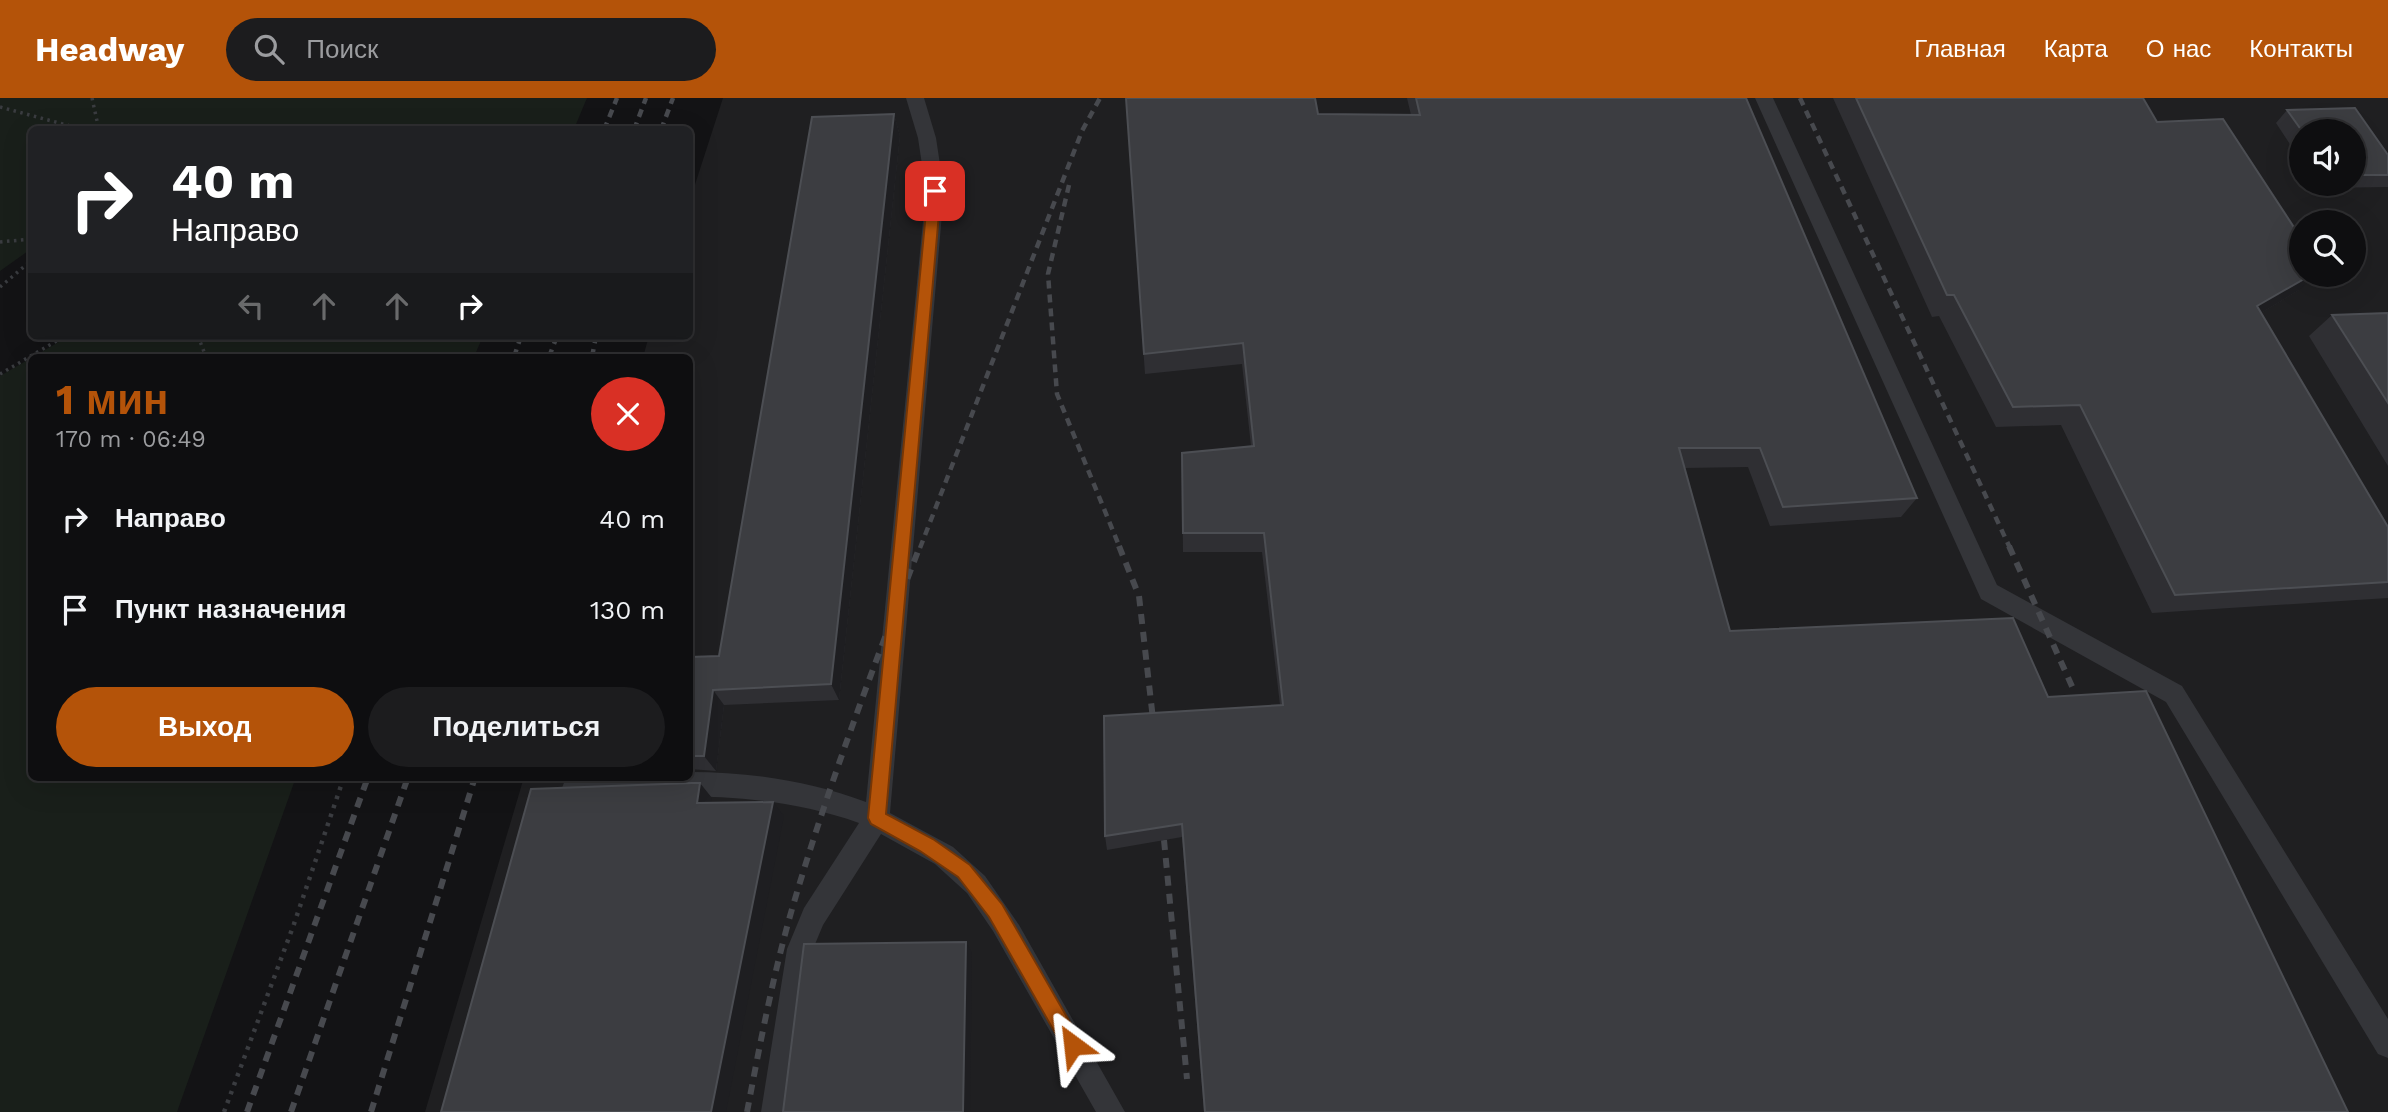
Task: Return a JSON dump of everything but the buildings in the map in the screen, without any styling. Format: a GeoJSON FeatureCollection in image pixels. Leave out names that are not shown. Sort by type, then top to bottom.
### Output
{"type":"FeatureCollection","features":[{"type":"Feature","properties":{"kind":"lane"},"geometry":{"type":"LineString","coordinates":[[775,1112],[800,949],[813,917],[877,818],[935,191],[927,138],[915,98]]}},
{"type":"Feature","properties":{"kind":"lane"},"geometry":{"type":"LineString","coordinates":[[1764,98],[1989,592],[2174,694],[2388,1044]]}},
{"type":"Feature","properties":{"kind":"lane"},"geometry":{"type":"LineString","coordinates":[[546,789],[725,783],[779,788],[828,799],[877,818],[926,845],[964,871],[996,911],[1111,1112]]}},
{"type":"Feature","properties":{"kind":"path"},"geometry":{"type":"LineString","coordinates":[[92,98],[98,126]]}},
{"type":"Feature","properties":{"kind":"path"},"geometry":{"type":"LineString","coordinates":[[0,107],[70,126]]}},
{"type":"Feature","properties":{"kind":"path"},"geometry":{"type":"LineString","coordinates":[[0,242],[28,239]]}},
{"type":"Feature","properties":{"kind":"path"},"geometry":{"type":"LineString","coordinates":[[0,287],[28,263]]}},
{"type":"Feature","properties":{"kind":"path"},"geometry":{"type":"LineString","coordinates":[[34,354],[58,340]]}},
{"type":"Feature","properties":{"kind":"path"},"geometry":{"type":"LineString","coordinates":[[0,374],[28,358]]}},
{"type":"Feature","properties":{"kind":"path"},"geometry":{"type":"LineString","coordinates":[[224,1112],[343,781]]}},
{"type":"Feature","properties":{"kind":"shaded area"},"geometry":{"type":"Polygon","coordinates":[[[0,98],[587,98],[575,126],[28,126],[28,251],[0,271],[0,98]]]}},
{"type":"Feature","properties":{"kind":"shaded area"},"geometry":{"type":"Polygon","coordinates":[[[723,98],[2388,98],[2388,1112],[425,1112],[523,781],[693,781],[693,354],[644,354],[648,340],[693,340],[693,191],[723,98]]]}},
{"type":"Feature","properties":{"kind":"shaded area"},"geometry":{"type":"Polygon","coordinates":[[[62,340],[481,340],[475,354],[38,354],[62,340]]]}},
{"type":"Feature","properties":{"kind":"shaded area"},"geometry":{"type":"Polygon","coordinates":[[[28,360],[28,781],[295,781],[177,1112],[0,1112],[0,376],[28,360]]]}},
{"type":"Feature","properties":{"kind":"railway"},"geometry":{"type":"LineString","coordinates":[[606,126],[617,98]]}},
{"type":"Feature","properties":{"kind":"railway"},"geometry":{"type":"LineString","coordinates":[[636,126],[646,98]]}},
{"type":"Feature","properties":{"kind":"railway"},"geometry":{"type":"LineString","coordinates":[[662,126],[673,98]]}},
{"type":"Feature","properties":{"kind":"railway"},"geometry":{"type":"LineString","coordinates":[[920,548],[1082,131],[1100,98]]}},
{"type":"Feature","properties":{"kind":"railway"},"geometry":{"type":"LineString","coordinates":[[1800,98],[2010,548]]}},
{"type":"Feature","properties":{"kind":"railway"},"geometry":{"type":"LineString","coordinates":[[1069,185],[1048,274],[1057,394],[1120,548]]}},
{"type":"Feature","properties":{"kind":"railway"},"geometry":{"type":"LineString","coordinates":[[515,354],[520,340]]}},
{"type":"Feature","properties":{"kind":"railway"},"geometry":{"type":"LineString","coordinates":[[550,354],[555,340]]}},
{"type":"Feature","properties":{"kind":"railway"},"geometry":{"type":"LineString","coordinates":[[593,354],[595,340]]}},
{"type":"Feature","properties":{"kind":"railway"},"geometry":{"type":"LineString","coordinates":[[747,1112],[779,959],[806,863],[852,726],[920,546]]}},
{"type":"Feature","properties":{"kind":"railway"},"geometry":{"type":"LineString","coordinates":[[1119,546],[1139,596],[1154,728]]}},
{"type":"Feature","properties":{"kind":"railway"},"geometry":{"type":"LineString","coordinates":[[2009,546],[2075,693]]}},
{"type":"Feature","properties":{"kind":"railway"},"geometry":{"type":"LineString","coordinates":[[247,1112],[367,781]]}},
{"type":"Feature","properties":{"kind":"railway"},"geometry":{"type":"LineString","coordinates":[[291,1112],[407,781]]}},
{"type":"Feature","properties":{"kind":"railway"},"geometry":{"type":"LineString","coordinates":[[371,1112],[474,781]]}},
{"type":"Feature","properties":{"kind":"railway"},"geometry":{"type":"LineString","coordinates":[[1164,840],[1187,1079]]}},
{"type":"Feature","properties":{"kind":"route"},"geometry":{"type":"LineString","coordinates":[[935,191],[877,818],[926,845],[964,871],[996,911],[1073,1045]]}}]}
